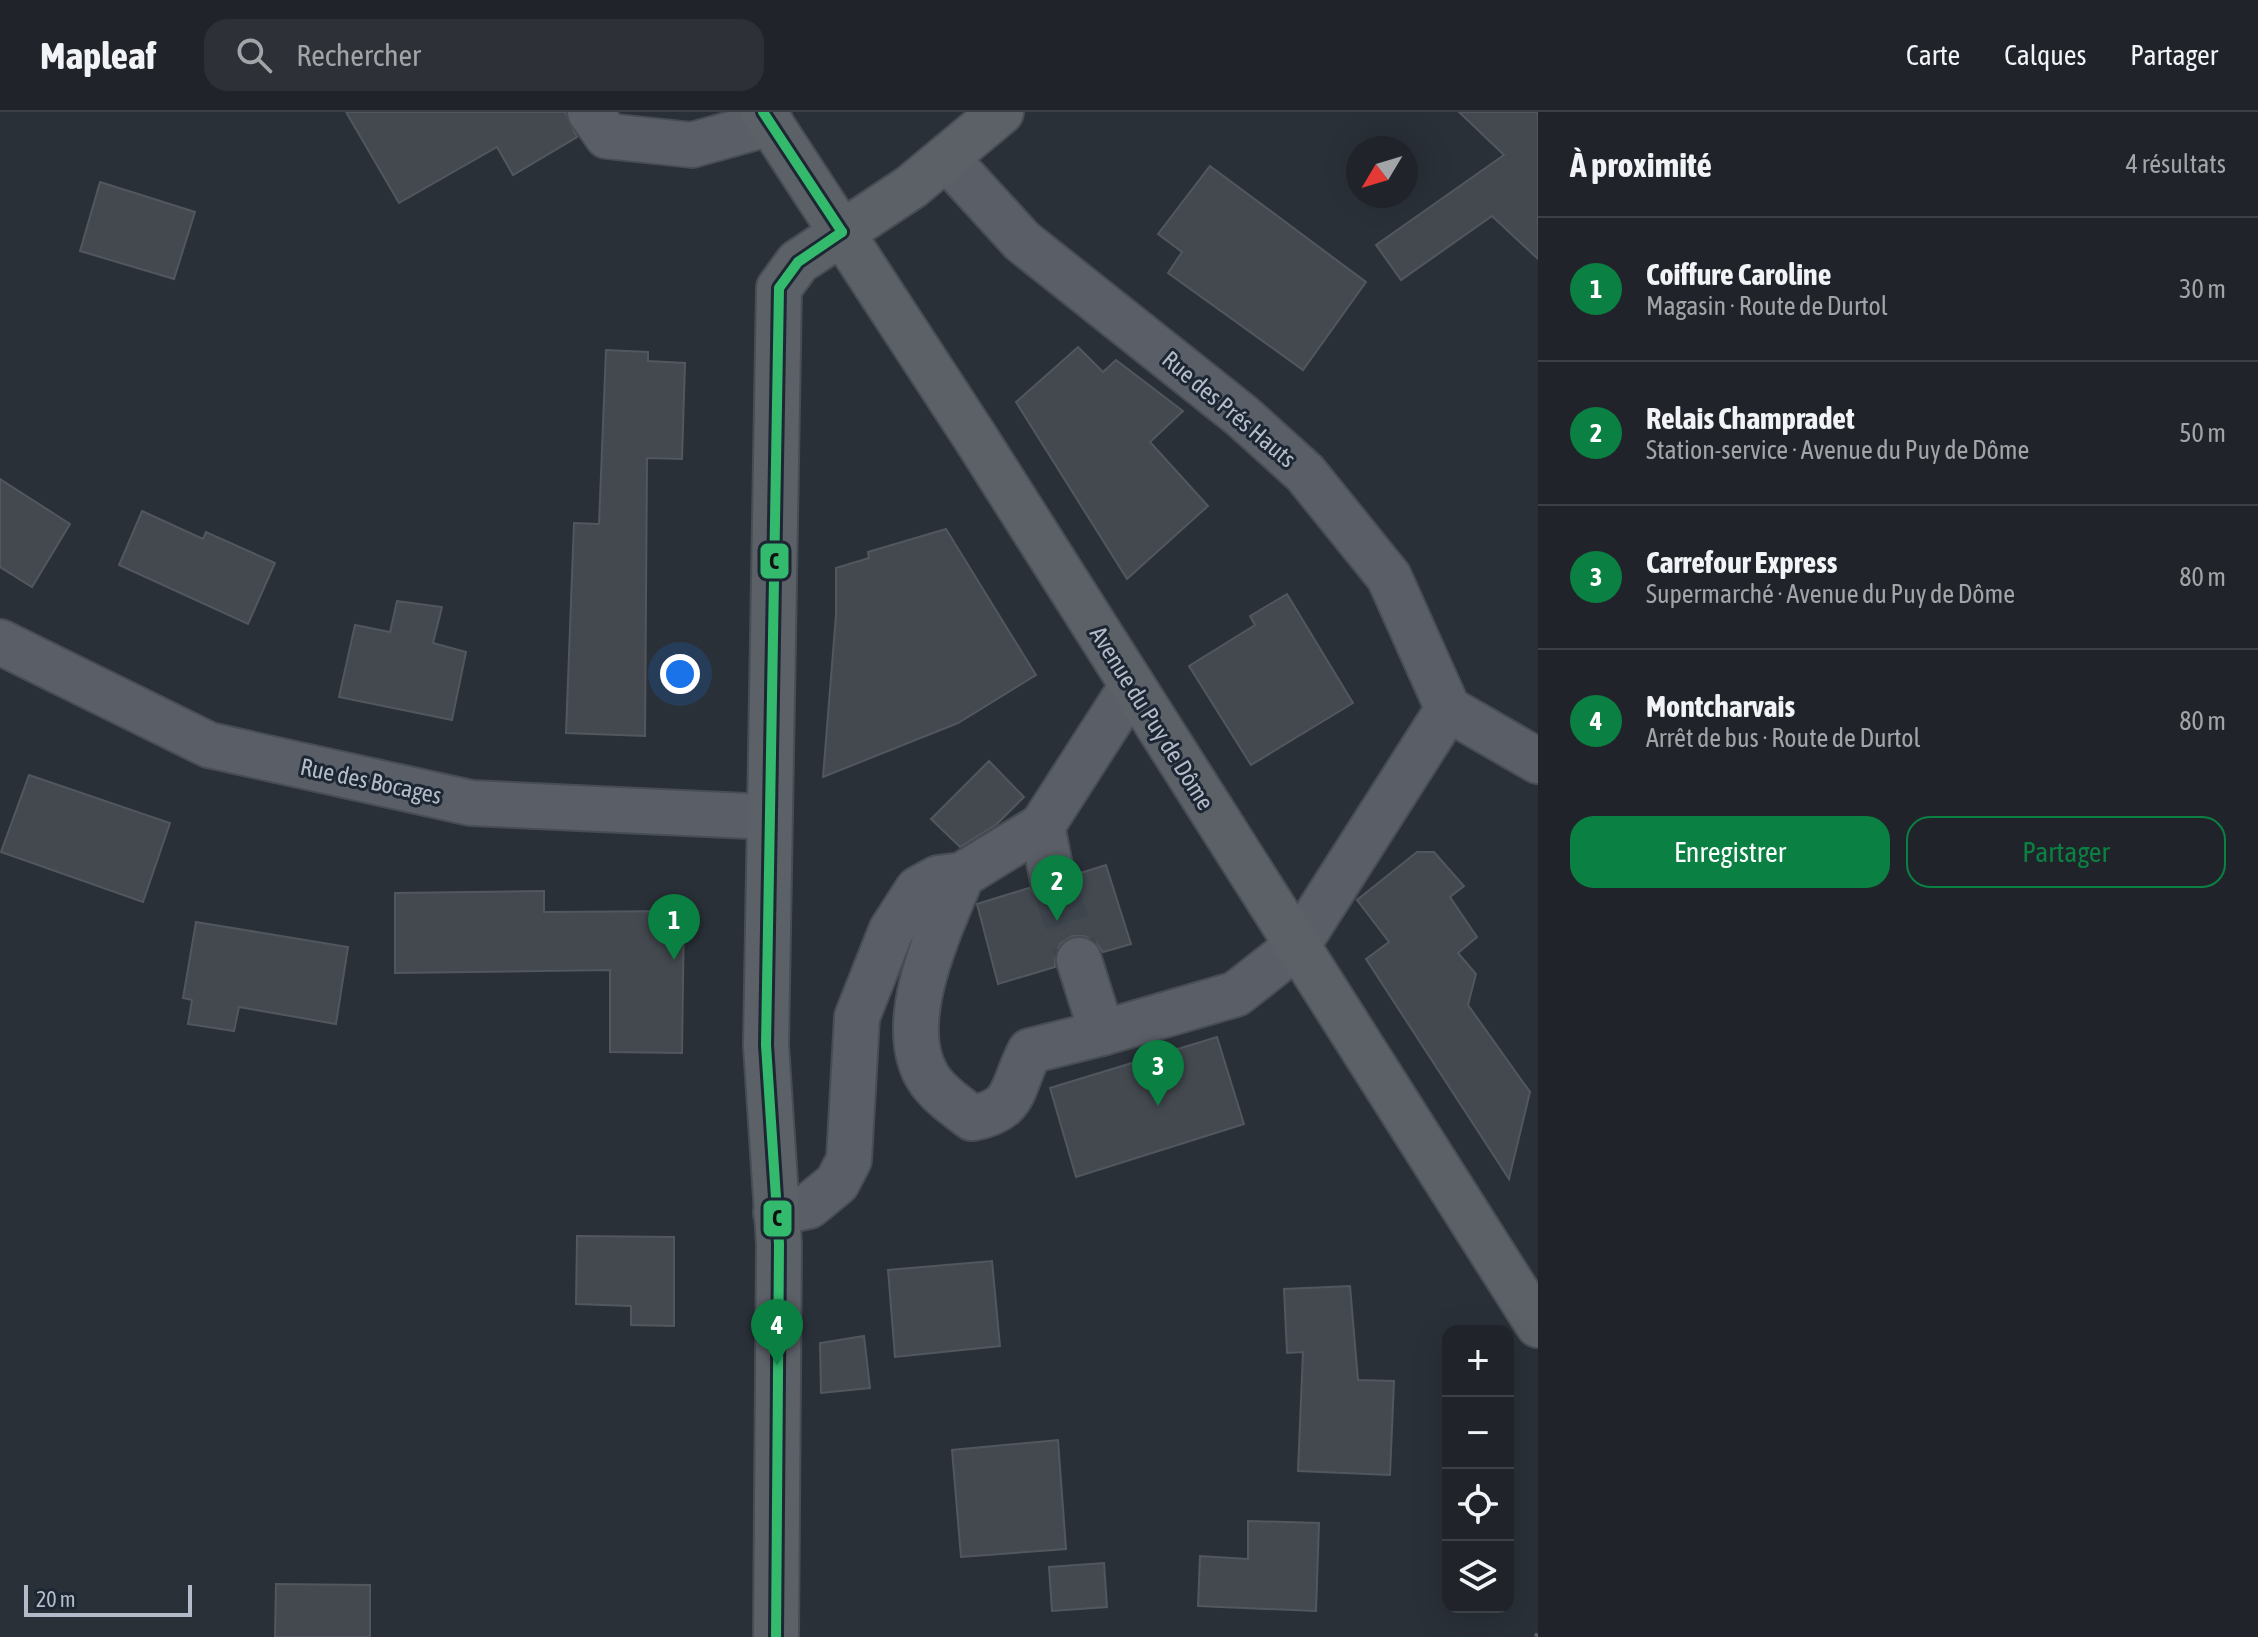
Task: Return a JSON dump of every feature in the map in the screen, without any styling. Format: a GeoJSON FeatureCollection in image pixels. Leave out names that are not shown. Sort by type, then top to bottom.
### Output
{"type":"FeatureCollection","features":[{"type":"Feature","properties":{"kind":"main road"},"geometry":{"type":"LineString","coordinates":[[776,1637],[779,1244],[766,1045],[779,288],[798,262],[948,160],[1001,112]]}},
{"type":"Feature","properties":{"kind":"main road","name":"Avenue du Puy de Dôme"},"geometry":{"type":"LineString","coordinates":[[767,118],[1538,1325]]}},
{"type":"Feature","properties":{"kind":"street"},"geometry":{"type":"LineString","coordinates":[[590,112],[607,136],[692,145],[767,118]]}},
{"type":"Feature","properties":{"kind":"street","name":"Rue des Prés Hauts"},"geometry":{"type":"LineString","coordinates":[[948,160],[1022,241],[1242,416],[1305,473],[1389,577],[1448,709]]}},
{"type":"Feature","properties":{"kind":"street","name":"Rue des Bocages"},"geometry":{"type":"LineString","coordinates":[[0,642],[209,745],[471,803],[768,817]]}},
{"type":"Feature","properties":{"kind":"street"},"geometry":{"type":"LineString","coordinates":[[776,1213],[809,1206],[837,1183],[849,1160],[857,1017],[891,931],[918,889],[938,878],[962,875],[1042,826],[1132,686]]}},
{"type":"Feature","properties":{"kind":"street"},"geometry":{"type":"LineString","coordinates":[[962,875],[941,926],[915,1014],[915,1042],[927,1076],[947,1099],[972,1118],[995,1114],[1012,1097],[1030,1051],[1236,994],[1297,946],[1448,709],[1538,761]]}},
{"type":"Feature","properties":{"kind":"street"},"geometry":{"type":"LineString","coordinates":[[1042,826],[1053,881]]}},
{"type":"Feature","properties":{"kind":"street"},"geometry":{"type":"LineString","coordinates":[[1079,960],[1102,1033]]}},
{"type":"Feature","properties":{"kind":"building"},"geometry":{"type":"Polygon","coordinates":[[[346,112],[565,112],[577,137],[513,175],[497,147],[399,203],[346,112]]]}},
{"type":"Feature","properties":{"kind":"building"},"geometry":{"type":"Polygon","coordinates":[[[1459,112],[1538,112],[1538,259],[1492,216],[1401,280],[1376,245],[1504,155],[1459,112]]]}},
{"type":"Feature","properties":{"kind":"building"},"geometry":{"type":"Polygon","coordinates":[[[1210,166],[1366,282],[1303,370],[1168,273],[1182,252],[1158,234],[1210,166]]]}},
{"type":"Feature","properties":{"kind":"building"},"geometry":{"type":"Polygon","coordinates":[[[100,182],[195,212],[174,279],[80,251],[100,182]]]}},
{"type":"Feature","properties":{"kind":"building"},"geometry":{"type":"Polygon","coordinates":[[[1078,347],[1103,372],[1116,360],[1183,411],[1150,442],[1208,506],[1127,579],[1016,402],[1078,347]]]}},
{"type":"Feature","properties":{"kind":"building"},"geometry":{"type":"Polygon","coordinates":[[[606,350],[648,352],[648,361],[685,363],[682,459],[647,458],[645,736],[566,733],[574,523],[599,524],[606,350]]]}},
{"type":"Feature","properties":{"kind":"building"},"geometry":{"type":"Polygon","coordinates":[[[0,479],[70,524],[32,587],[0,567],[0,479]]]}},
{"type":"Feature","properties":{"kind":"building"},"geometry":{"type":"Polygon","coordinates":[[[142,511],[203,539],[206,532],[275,563],[248,624],[119,565],[142,511]]]}},
{"type":"Feature","properties":{"kind":"building"},"geometry":{"type":"Polygon","coordinates":[[[946,529],[1036,675],[958,723],[823,777],[836,615],[836,568],[869,558],[868,552],[946,529]]]}},
{"type":"Feature","properties":{"kind":"building"},"geometry":{"type":"Polygon","coordinates":[[[1287,594],[1353,703],[1251,765],[1189,666],[1255,625],[1250,616],[1287,594]]]}},
{"type":"Feature","properties":{"kind":"building"},"geometry":{"type":"Polygon","coordinates":[[[397,601],[442,607],[433,643],[466,652],[452,720],[339,697],[355,625],[390,632],[397,601]]]}},
{"type":"Feature","properties":{"kind":"building"},"geometry":{"type":"Polygon","coordinates":[[[989,761],[1024,797],[997,824],[960,847],[931,819],[989,761]]]}},
{"type":"Feature","properties":{"kind":"building"},"geometry":{"type":"Polygon","coordinates":[[[29,775],[170,823],[143,902],[1,852],[29,775]]]}},
{"type":"Feature","properties":{"kind":"building"},"geometry":{"type":"Polygon","coordinates":[[[1417,852],[1434,852],[1464,886],[1450,897],[1477,937],[1458,953],[1476,974],[1468,1005],[1530,1092],[1509,1179],[1366,959],[1389,942],[1357,900],[1417,852]]]}},
{"type":"Feature","properties":{"kind":"building"},"geometry":{"type":"Polygon","coordinates":[[[1106,865],[1131,944],[1103,952],[1095,941],[1084,936],[1072,936],[1060,944],[1055,955],[1055,967],[998,984],[977,904],[1029,888],[1044,904],[1059,905],[1069,900],[1076,890],[1077,874],[1106,865]]]}},
{"type":"Feature","properties":{"kind":"building"},"geometry":{"type":"Polygon","coordinates":[[[544,891],[544,912],[684,911],[682,1053],[610,1052],[610,970],[395,973],[395,893],[544,891]]]}},
{"type":"Feature","properties":{"kind":"building"},"geometry":{"type":"Polygon","coordinates":[[[196,922],[348,947],[336,1024],[239,1007],[234,1031],[188,1024],[192,1000],[183,998],[196,922]]]}},
{"type":"Feature","properties":{"kind":"building"},"geometry":{"type":"Polygon","coordinates":[[[1217,1037],[1244,1124],[1076,1177],[1050,1088],[1217,1037]]]}},
{"type":"Feature","properties":{"kind":"building"},"geometry":{"type":"Polygon","coordinates":[[[577,1236],[674,1237],[674,1326],[631,1325],[631,1306],[576,1304],[577,1236]]]}},
{"type":"Feature","properties":{"kind":"building"},"geometry":{"type":"Polygon","coordinates":[[[992,1261],[1000,1346],[895,1357],[888,1270],[992,1261]]]}},
{"type":"Feature","properties":{"kind":"building"},"geometry":{"type":"Polygon","coordinates":[[[1350,1286],[1358,1380],[1394,1381],[1390,1475],[1298,1471],[1303,1352],[1287,1353],[1284,1289],[1350,1286]]]}},
{"type":"Feature","properties":{"kind":"building"},"geometry":{"type":"Polygon","coordinates":[[[864,1336],[870,1388],[821,1393],[820,1343],[864,1336]]]}},
{"type":"Feature","properties":{"kind":"building"},"geometry":{"type":"Polygon","coordinates":[[[1058,1440],[1066,1549],[961,1557],[952,1450],[1058,1440]]]}},
{"type":"Feature","properties":{"kind":"building"},"geometry":{"type":"Polygon","coordinates":[[[1248,1521],[1319,1523],[1316,1611],[1198,1606],[1200,1556],[1248,1559],[1248,1521]]]}},
{"type":"Feature","properties":{"kind":"building"},"geometry":{"type":"Polygon","coordinates":[[[1104,1563],[1107,1607],[1052,1611],[1049,1567],[1104,1563]]]}},
{"type":"Feature","properties":{"kind":"building"},"geometry":{"type":"Polygon","coordinates":[[[276,1584],[370,1585],[370,1637],[275,1637],[276,1584]]]}},
{"type":"Feature","properties":{"kind":"tunnel"},"geometry":{"type":"LineString","coordinates":[[1053,881],[1079,960]]}},
{"type":"Feature","properties":{"kind":"transit line","name":"C"},"geometry":{"type":"LineString","coordinates":[[763,112],[842,232]]}},
{"type":"Feature","properties":{"kind":"transit line","name":"C"},"geometry":{"type":"LineString","coordinates":[[776,1637],[779,1244],[766,1045],[779,288],[798,262],[842,232]]}},
{"type":"Feature","properties":{"kind":"place","name":"Relais Champradet"},"geometry":{"type":"Point","coordinates":[1057,921]}},
{"type":"Feature","properties":{"kind":"place","name":"Coiffure Caroline"},"geometry":{"type":"Point","coordinates":[674,960]}},
{"type":"Feature","properties":{"kind":"place","name":"Carrefour Express"},"geometry":{"type":"Point","coordinates":[1158,1106]}},
{"type":"Feature","properties":{"kind":"place","name":"Montcharvais"},"geometry":{"type":"Point","coordinates":[777,1365]}}]}
